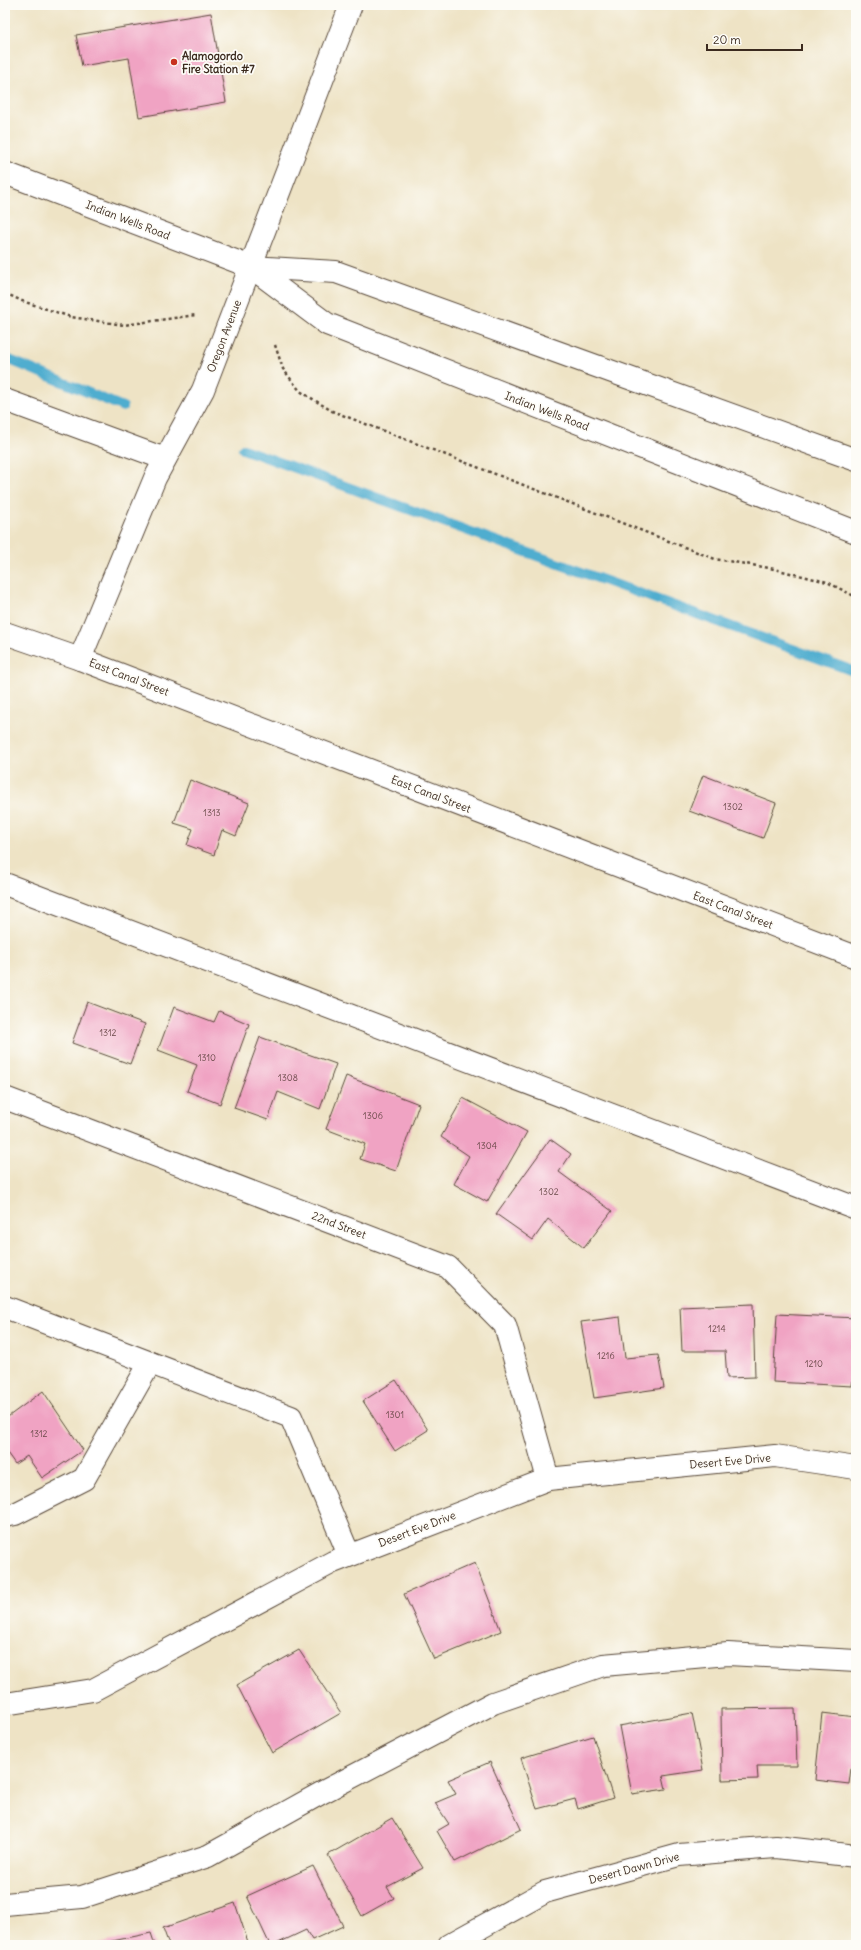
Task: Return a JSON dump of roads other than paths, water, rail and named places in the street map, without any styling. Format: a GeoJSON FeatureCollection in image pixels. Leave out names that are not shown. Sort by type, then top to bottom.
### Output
{"type":"FeatureCollection","features":[{"type":"Feature","properties":{"kind":"street","name":"Oregon Avenue"},"geometry":{"type":"LineString","coordinates":[[80,659],[155,478],[203,390],[252,267],[351,5]]}},
{"type":"Feature","properties":{"kind":"street","name":"Indian Wells Road"},"geometry":{"type":"LineString","coordinates":[[5,173],[252,267],[327,324],[856,532]]}},
{"type":"Feature","properties":{"kind":"street","name":"Indian Wells Road"},"geometry":{"type":"LineString","coordinates":[[252,267],[336,272],[856,460]]}},
{"type":"Feature","properties":{"kind":"street"},"geometry":{"type":"LineString","coordinates":[[5,400],[165,459]]}},
{"type":"Feature","properties":{"kind":"street","name":"East Canal Street"},"geometry":{"type":"LineString","coordinates":[[5,633],[80,659],[856,957]]}},
{"type":"Feature","properties":{"kind":"street"},"geometry":{"type":"LineString","coordinates":[[5,884],[856,1208]]}},
{"type":"Feature","properties":{"kind":"street","name":"22nd Street"},"geometry":{"type":"LineString","coordinates":[[5,1098],[448,1267],[505,1325],[548,1479]]}},
{"type":"Feature","properties":{"kind":"street"},"geometry":{"type":"LineString","coordinates":[[5,1307],[291,1417],[349,1555]]}},
{"type":"Feature","properties":{"kind":"street"},"geometry":{"type":"LineString","coordinates":[[5,1516],[14,1514],[84,1479],[150,1363]]}},
{"type":"Feature","properties":{"kind":"street","name":"Desert Eve Drive"},"geometry":{"type":"LineString","coordinates":[[5,1704],[93,1690],[326,1565],[548,1479],[775,1456],[856,1468]]}},
{"type":"Feature","properties":{"kind":"street"},"geometry":{"type":"LineString","coordinates":[[5,1904],[82,1897],[208,1856],[323,1792],[493,1703],[603,1665],[728,1654],[856,1661]]}},
{"type":"Feature","properties":{"kind":"street","name":"Desert Dawn Drive"},"geometry":{"type":"LineString","coordinates":[[449,1945],[545,1892],[679,1855],[776,1847],[856,1856]]}},
{"type":"Feature","properties":{"kind":"waterway"},"geometry":{"type":"LineString","coordinates":[[5,358],[123,407]]}},
{"type":"Feature","properties":{"kind":"waterway"},"geometry":{"type":"LineString","coordinates":[[243,449],[856,672]]}},
{"type":"Feature","properties":{"kind":"place","name":"Alamogordo Fire Station #7"},"geometry":{"type":"Point","coordinates":[174,62]}}]}
